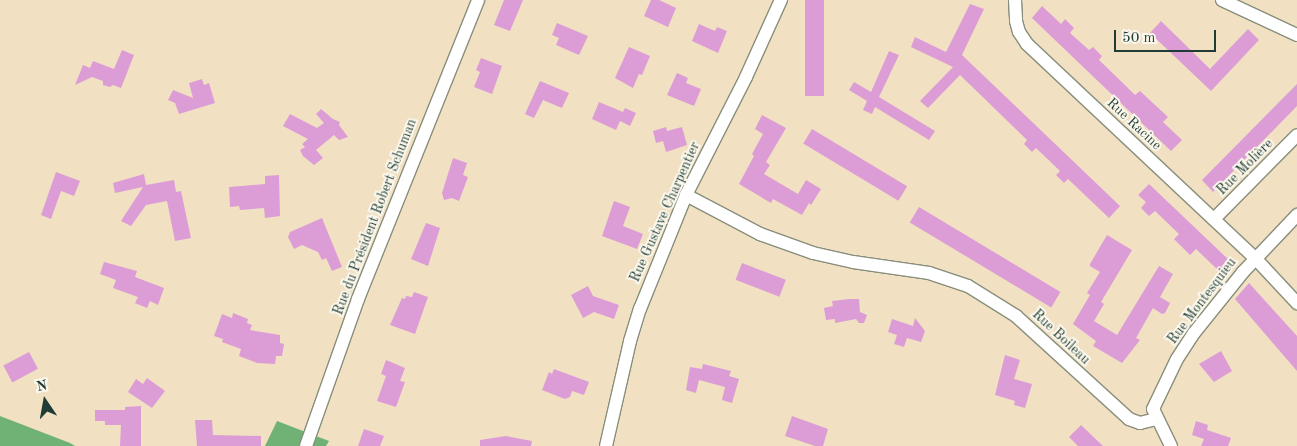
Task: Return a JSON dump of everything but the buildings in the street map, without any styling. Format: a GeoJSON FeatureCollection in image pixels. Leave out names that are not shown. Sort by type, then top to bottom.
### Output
{"type":"FeatureCollection","features":[{"type":"Feature","properties":{"kind":"street","name":"Rue du Président Robert Schuman"},"geometry":{"type":"LineString","coordinates":[[306,446],[358,300],[478,0]]}},
{"type":"Feature","properties":{"kind":"street","name":"Rue Gustave Charpentier"},"geometry":{"type":"LineString","coordinates":[[606,446],[632,331],[686,195],[746,77],[781,0]]}},
{"type":"Feature","properties":{"kind":"street","name":"Rue Racine"},"geometry":{"type":"LineString","coordinates":[[1015,0],[1016,21],[1019,32],[1028,44],[1255,258],[1297,303]]}},
{"type":"Feature","properties":{"kind":"street"},"geometry":{"type":"LineString","coordinates":[[1222,0],[1297,35]]}},
{"type":"Feature","properties":{"kind":"street","name":"Rue Molière"},"geometry":{"type":"LineString","coordinates":[[1214,219],[1297,135]]}},
{"type":"Feature","properties":{"kind":"street","name":"Rue Boileau"},"geometry":{"type":"LineString","coordinates":[[686,195],[760,234],[806,250],[853,262],[940,276],[968,286],[1008,310],[1129,419],[1140,423],[1156,419]]}},
{"type":"Feature","properties":{"kind":"street"},"geometry":{"type":"LineString","coordinates":[[1255,258],[1297,215]]}},
{"type":"Feature","properties":{"kind":"street","name":"Rue Montesquieu"},"geometry":{"type":"LineString","coordinates":[[1156,419],[1154,404],[1188,341],[1255,258]]}},
{"type":"Feature","properties":{"kind":"street"},"geometry":{"type":"LineString","coordinates":[[1156,419],[1171,446]]}},
{"type":"Feature","properties":{"kind":"green space"},"geometry":{"type":"Polygon","coordinates":[[[0,416],[70,443],[75,446],[0,446],[0,416]]]}},
{"type":"Feature","properties":{"kind":"green space"},"geometry":{"type":"Polygon","coordinates":[[[277,421],[329,441],[326,446],[265,446],[277,421]]]}}]}
